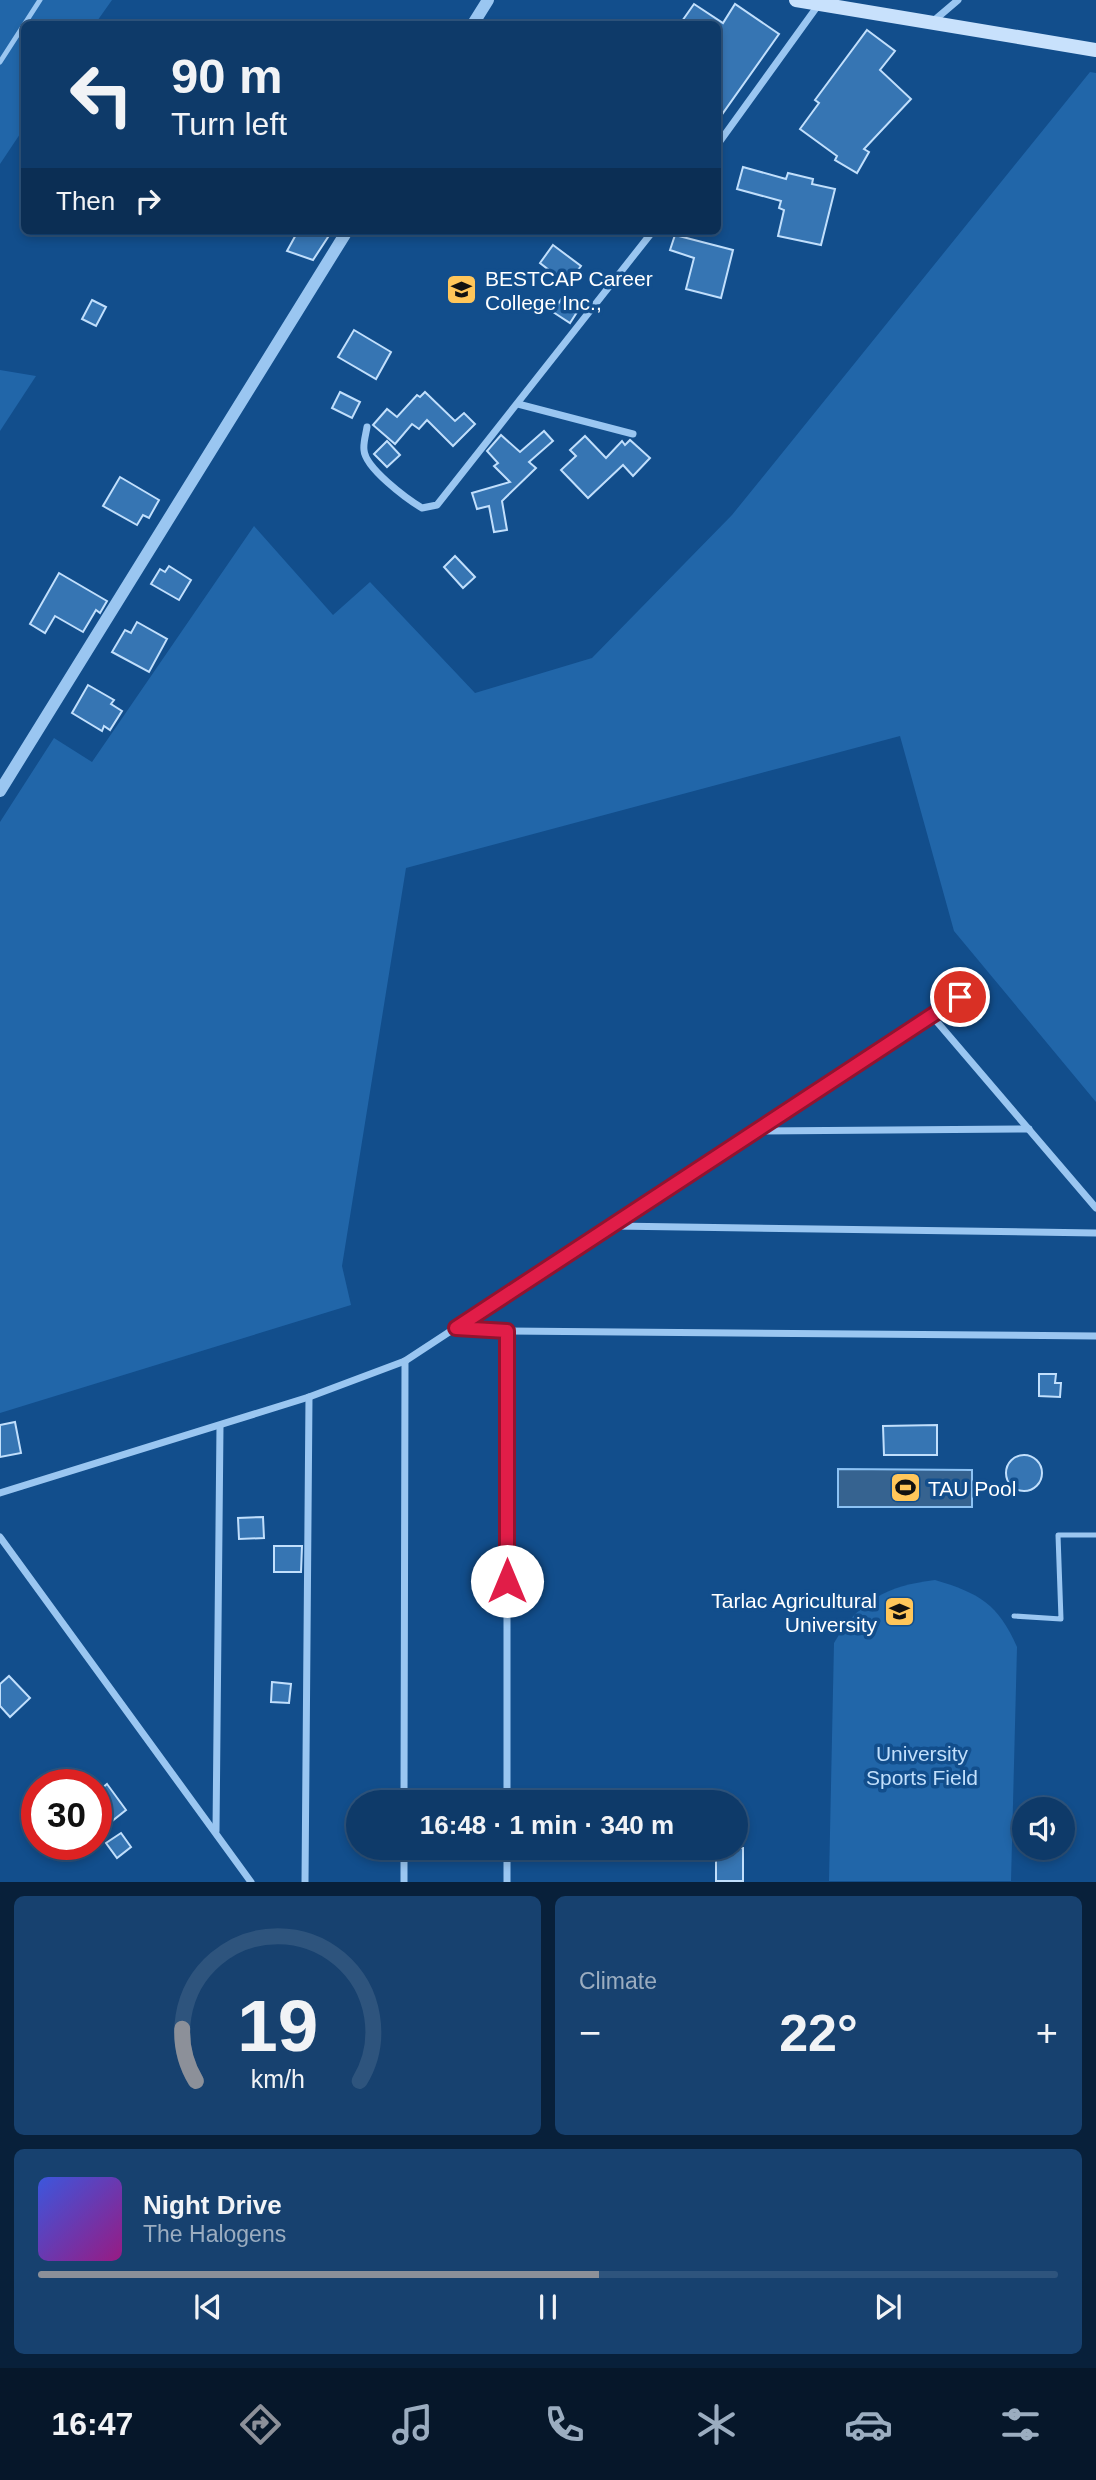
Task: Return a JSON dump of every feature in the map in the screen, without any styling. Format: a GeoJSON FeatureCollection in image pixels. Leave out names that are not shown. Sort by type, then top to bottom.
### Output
{"type":"FeatureCollection","features":[{"type":"Feature","properties":{"kind":"main road"},"geometry":{"type":"LineString","coordinates":[[796,0],[1096,50]]}},
{"type":"Feature","properties":{"kind":"street"},"geometry":{"type":"LineString","coordinates":[[475,21],[488,0]]}},
{"type":"Feature","properties":{"kind":"street"},"geometry":{"type":"LineString","coordinates":[[930,23],[958,0]]}},
{"type":"Feature","properties":{"kind":"street"},"geometry":{"type":"LineString","coordinates":[[721,140],[819,4]]}},
{"type":"Feature","properties":{"kind":"street"},"geometry":{"type":"LineString","coordinates":[[0,791],[345,235]]}},
{"type":"Feature","properties":{"kind":"street"},"geometry":{"type":"LineString","coordinates":[[367,428],[363,450],[368,463],[410,501],[422,508],[437,505],[650,235]]}},
{"type":"Feature","properties":{"kind":"street"},"geometry":{"type":"LineString","coordinates":[[518,404],[633,434]]}},
{"type":"Feature","properties":{"kind":"street"},"geometry":{"type":"LineString","coordinates":[[0,1493],[309,1397],[405,1361],[960,997]]}},
{"type":"Feature","properties":{"kind":"street"},"geometry":{"type":"LineString","coordinates":[[932,1016],[1096,1208]]}},
{"type":"Feature","properties":{"kind":"street"},"geometry":{"type":"LineString","coordinates":[[757,1131],[1029,1129]]}},
{"type":"Feature","properties":{"kind":"street"},"geometry":{"type":"LineString","coordinates":[[611,1226],[1096,1233]]}},
{"type":"Feature","properties":{"kind":"street"},"geometry":{"type":"LineString","coordinates":[[456,1328],[507,1331],[1096,1336]]}},
{"type":"Feature","properties":{"kind":"street"},"geometry":{"type":"LineString","coordinates":[[507,1331],[507,1790]]}},
{"type":"Feature","properties":{"kind":"street"},"geometry":{"type":"LineString","coordinates":[[404,1790],[405,1361]]}},
{"type":"Feature","properties":{"kind":"street"},"geometry":{"type":"LineString","coordinates":[[305,1881],[309,1397]]}},
{"type":"Feature","properties":{"kind":"street"},"geometry":{"type":"LineString","coordinates":[[216,1832],[220,1426]]}},
{"type":"Feature","properties":{"kind":"street"},"geometry":{"type":"LineString","coordinates":[[0,1537],[250,1881]]}},
{"type":"Feature","properties":{"kind":"street"},"geometry":{"type":"LineString","coordinates":[[404,1860],[404,1881]]}},
{"type":"Feature","properties":{"kind":"street"},"geometry":{"type":"LineString","coordinates":[[507,1860],[507,1881]]}},
{"type":"Feature","properties":{"kind":"lane"},"geometry":{"type":"LineString","coordinates":[[26,21],[40,0]]}},
{"type":"Feature","properties":{"kind":"lane"},"geometry":{"type":"LineString","coordinates":[[0,62],[21,29]]}},
{"type":"Feature","properties":{"kind":"lane"},"geometry":{"type":"LineString","coordinates":[[1014,1616],[1061,1619],[1058,1535],[1096,1535]]}},
{"type":"Feature","properties":{"kind":"green space"},"geometry":{"type":"Polygon","coordinates":[[[0,0],[112,0],[97,21],[21,21],[21,132],[0,164],[0,0]]]}},
{"type":"Feature","properties":{"kind":"green space"},"geometry":{"type":"Polygon","coordinates":[[[1090,72],[1096,73],[1096,1102],[954,931],[900,736],[406,868],[342,1266],[351,1305],[0,1413],[0,822],[54,738],[92,762],[254,526],[333,615],[370,582],[475,693],[592,658],[732,515],[1090,72]]]}},
{"type":"Feature","properties":{"kind":"green space"},"geometry":{"type":"Polygon","coordinates":[[[0,370],[36,376],[0,431],[0,370]]]}},
{"type":"Feature","properties":{"kind":"green space","name":"University Sports Field"},"geometry":{"type":"Polygon","coordinates":[[[935,1580],[964,1590],[985,1602],[1002,1620],[1017,1647],[1011,1881],[829,1881],[834,1643],[864,1606],[889,1591],[935,1580]]]}},
{"type":"Feature","properties":{"kind":"shaded area","name":"TAU Pool"},"geometry":{"type":"Polygon","coordinates":[[[838,1469],[972,1470],[972,1507],[838,1507],[838,1469]]]}},
{"type":"Feature","properties":{"kind":"building"},"geometry":{"type":"Polygon","coordinates":[[[694,4],[720,21],[682,21],[694,4]]]}},
{"type":"Feature","properties":{"kind":"building"},"geometry":{"type":"Polygon","coordinates":[[[735,4],[779,34],[721,116],[721,22],[723,23],[735,4]]]}},
{"type":"Feature","properties":{"kind":"building"},"geometry":{"type":"Polygon","coordinates":[[[867,30],[895,51],[880,70],[911,99],[864,149],[869,152],[857,173],[835,160],[837,156],[800,129],[819,103],[815,100],[867,30]]]}},
{"type":"Feature","properties":{"kind":"building"},"geometry":{"type":"Polygon","coordinates":[[[743,167],[786,179],[788,173],[813,179],[812,184],[835,189],[821,245],[778,236],[784,210],[779,208],[781,201],[737,189],[743,167]]]}},
{"type":"Feature","properties":{"kind":"building"},"geometry":{"type":"Polygon","coordinates":[[[296,235],[329,235],[313,260],[287,251],[296,235]]]}},
{"type":"Feature","properties":{"kind":"building"},"geometry":{"type":"Polygon","coordinates":[[[675,235],[733,250],[721,298],[686,289],[694,258],[670,250],[675,235]]]}},
{"type":"Feature","properties":{"kind":"building"},"geometry":{"type":"Polygon","coordinates":[[[553,245],[581,266],[567,284],[540,263],[553,245]]]}},
{"type":"Feature","properties":{"kind":"building"},"geometry":{"type":"Polygon","coordinates":[[[562,298],[579,309],[570,323],[553,312],[562,298]]]}},
{"type":"Feature","properties":{"kind":"building"},"geometry":{"type":"Polygon","coordinates":[[[92,300],[106,307],[96,326],[82,319],[92,300]]]}},
{"type":"Feature","properties":{"kind":"building"},"geometry":{"type":"Polygon","coordinates":[[[354,330],[391,352],[376,379],[338,357],[354,330]]]}},
{"type":"Feature","properties":{"kind":"building"},"geometry":{"type":"Polygon","coordinates":[[[340,392],[360,402],[352,418],[332,408],[340,392]]]}},
{"type":"Feature","properties":{"kind":"building"},"geometry":{"type":"Polygon","coordinates":[[[425,392],[455,421],[464,413],[475,424],[453,446],[427,420],[419,429],[412,424],[395,444],[373,425],[387,409],[397,417],[417,395],[420,397],[425,392]]]}},
{"type":"Feature","properties":{"kind":"building"},"geometry":{"type":"Polygon","coordinates":[[[544,431],[553,441],[529,462],[536,468],[502,501],[507,530],[494,532],[489,506],[477,509],[472,493],[510,482],[494,466],[498,463],[487,451],[501,435],[520,452],[544,431]]]}},
{"type":"Feature","properties":{"kind":"building"},"geometry":{"type":"Polygon","coordinates":[[[585,436],[606,458],[622,441],[625,445],[630,440],[650,458],[633,476],[623,465],[588,498],[561,470],[576,456],[570,450],[585,436]]]}},
{"type":"Feature","properties":{"kind":"building"},"geometry":{"type":"Polygon","coordinates":[[[387,441],[400,455],[387,467],[374,454],[387,441]]]}},
{"type":"Feature","properties":{"kind":"building"},"geometry":{"type":"Polygon","coordinates":[[[120,477],[159,500],[149,518],[143,515],[137,525],[103,506],[120,477]]]}},
{"type":"Feature","properties":{"kind":"building"},"geometry":{"type":"Polygon","coordinates":[[[455,556],[475,577],[463,588],[444,567],[455,556]]]}},
{"type":"Feature","properties":{"kind":"building"},"geometry":{"type":"Polygon","coordinates":[[[169,566],[191,580],[179,600],[151,584],[160,569],[165,572],[169,566]]]}},
{"type":"Feature","properties":{"kind":"building"},"geometry":{"type":"Polygon","coordinates":[[[59,573],[107,601],[100,613],[96,610],[83,632],[55,616],[45,633],[30,624],[59,573]]]}},
{"type":"Feature","properties":{"kind":"building"},"geometry":{"type":"Polygon","coordinates":[[[137,622],[167,639],[149,672],[112,652],[125,630],[131,633],[137,622]]]}},
{"type":"Feature","properties":{"kind":"building"},"geometry":{"type":"Polygon","coordinates":[[[88,685],[114,700],[111,704],[122,711],[110,730],[104,726],[102,731],[72,713],[88,685]]]}},
{"type":"Feature","properties":{"kind":"building"},"geometry":{"type":"Polygon","coordinates":[[[1039,1374],[1056,1374],[1055,1383],[1061,1383],[1060,1397],[1039,1396],[1039,1374]]]}},
{"type":"Feature","properties":{"kind":"building"},"geometry":{"type":"Polygon","coordinates":[[[15,1422],[21,1453],[0,1457],[0,1425],[15,1422]]]}},
{"type":"Feature","properties":{"kind":"building"},"geometry":{"type":"Polygon","coordinates":[[[937,1425],[937,1455],[884,1455],[883,1426],[937,1425]]]}},
{"type":"Feature","properties":{"kind":"building"},"geometry":{"type":"Polygon","coordinates":[[[1024,1455],[1037,1460],[1042,1473],[1037,1486],[1024,1491],[1011,1486],[1006,1473],[1011,1460],[1024,1455]]]}},
{"type":"Feature","properties":{"kind":"building"},"geometry":{"type":"Polygon","coordinates":[[[263,1517],[264,1538],[239,1539],[238,1518],[263,1517]]]}},
{"type":"Feature","properties":{"kind":"building"},"geometry":{"type":"Polygon","coordinates":[[[274,1546],[302,1546],[301,1572],[274,1572],[274,1546]]]}},
{"type":"Feature","properties":{"kind":"building"},"geometry":{"type":"Polygon","coordinates":[[[9,1676],[30,1698],[10,1717],[0,1706],[0,1684],[9,1676]]]}},
{"type":"Feature","properties":{"kind":"building"},"geometry":{"type":"Polygon","coordinates":[[[272,1682],[291,1684],[289,1703],[271,1702],[272,1682]]]}},
{"type":"Feature","properties":{"kind":"building"},"geometry":{"type":"Polygon","coordinates":[[[112,1791],[126,1810],[112,1821],[112,1791]]]}},
{"type":"Feature","properties":{"kind":"building"},"geometry":{"type":"Polygon","coordinates":[[[121,1833],[131,1847],[117,1858],[112,1851],[112,1839],[121,1833]]]}},
{"type":"Feature","properties":{"kind":"building"},"geometry":{"type":"Polygon","coordinates":[[[716,1860],[743,1860],[743,1881],[716,1881],[716,1860]]]}},
{"type":"Feature","properties":{"kind":"place","name":"BESTCAP Career College Inc.,"},"geometry":{"type":"Point","coordinates":[462,290]}},
{"type":"Feature","properties":{"kind":"place","name":"TAU Pool"},"geometry":{"type":"Point","coordinates":[905,1488]}},
{"type":"Feature","properties":{"kind":"place","name":"Tarlac Agricultural University"},"geometry":{"type":"Point","coordinates":[900,1612]}},
{"type":"Feature","properties":{"kind":"route"},"geometry":{"type":"LineString","coordinates":[[507,1581],[507,1331],[456,1328],[960,997]]}}]}
